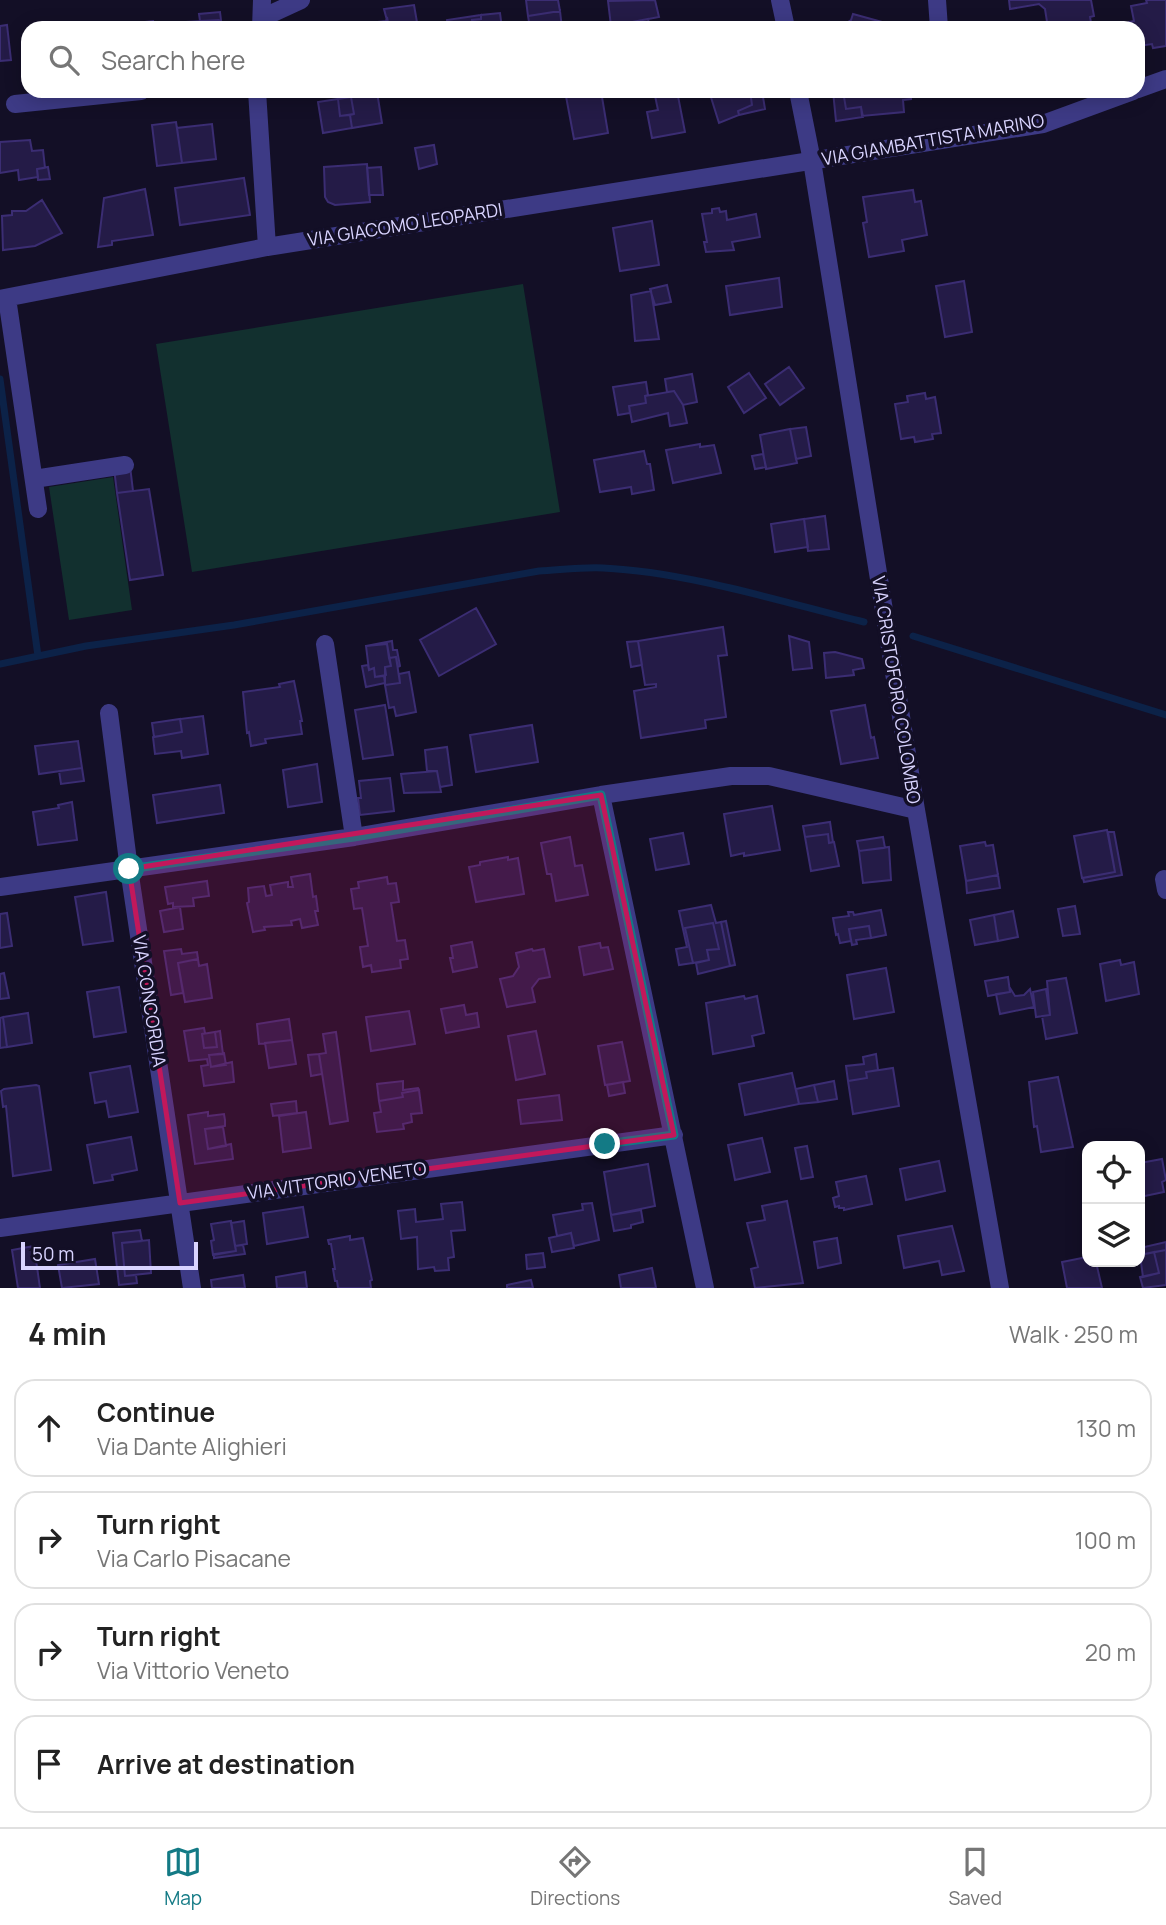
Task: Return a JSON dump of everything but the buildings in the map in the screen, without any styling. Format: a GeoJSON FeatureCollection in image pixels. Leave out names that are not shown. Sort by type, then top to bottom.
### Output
{"type":"FeatureCollection","features":[{"type":"Feature","properties":{"kind":"street"},"geometry":{"type":"LineString","coordinates":[[261,15],[301,0]]}},
{"type":"Feature","properties":{"kind":"street"},"geometry":{"type":"LineString","coordinates":[[780,0],[784,21]]}},
{"type":"Feature","properties":{"kind":"street"},"geometry":{"type":"LineString","coordinates":[[937,0],[938,21]]}},
{"type":"Feature","properties":{"kind":"street"},"geometry":{"type":"LineString","coordinates":[[1145,86],[1166,79]]}},
{"type":"Feature","properties":{"kind":"street"},"geometry":{"type":"LineString","coordinates":[[15,104],[73,98]]}},
{"type":"Feature","properties":{"kind":"street"},"geometry":{"type":"LineString","coordinates":[[257,98],[267,247]]}},
{"type":"Feature","properties":{"kind":"street","name":"VIA CRISTOFORO COLOMBO"},"geometry":{"type":"LineString","coordinates":[[800,98],[916,810],[1000,1288]]}},
{"type":"Feature","properties":{"kind":"street","name":"VIA GIAMBATTISTA MARINO"},"geometry":{"type":"LineString","coordinates":[[812,160],[1043,124],[1114,98]]}},
{"type":"Feature","properties":{"kind":"street","name":"VIA GIACOMO LEOPARDI"},"geometry":{"type":"LineString","coordinates":[[3,299],[267,247],[812,160]]}},
{"type":"Feature","properties":{"kind":"street"},"geometry":{"type":"LineString","coordinates":[[3,299],[38,509]]}},
{"type":"Feature","properties":{"kind":"street"},"geometry":{"type":"LineString","coordinates":[[34,479],[124,466]]}},
{"type":"Feature","properties":{"kind":"street"},"geometry":{"type":"LineString","coordinates":[[325,644],[354,837]]}},
{"type":"Feature","properties":{"kind":"street","name":"VIA CONCORDIA"},"geometry":{"type":"LineString","coordinates":[[109,713],[129,869],[192,1288]]}},
{"type":"Feature","properties":{"kind":"street"},"geometry":{"type":"LineString","coordinates":[[0,887],[354,837],[601,795],[751,775],[788,780],[916,810]]}},
{"type":"Feature","properties":{"kind":"street"},"geometry":{"type":"LineString","coordinates":[[601,795],[705,1288]]}},
{"type":"Feature","properties":{"kind":"street","name":"VIA VITTORIO VENETO"},"geometry":{"type":"LineString","coordinates":[[0,1228],[674,1135]]}},
{"type":"Feature","properties":{"kind":"highlighted area"},"geometry":{"type":"Polygon","coordinates":[[[601,795],[674,1135],[180,1203],[129,869],[601,795]]]}},
{"type":"Feature","properties":{"kind":"green space"},"geometry":{"type":"Polygon","coordinates":[[[523,284],[560,512],[192,572],[156,344],[523,284]]]}},
{"type":"Feature","properties":{"kind":"green space"},"geometry":{"type":"Polygon","coordinates":[[[113,477],[132,610],[69,620],[49,487],[113,477]]]}},
{"type":"Feature","properties":{"kind":"waterway"},"geometry":{"type":"LineString","coordinates":[[0,379],[38,656]]}},
{"type":"Feature","properties":{"kind":"waterway"},"geometry":{"type":"LineString","coordinates":[[0,664],[86,646],[234,625],[539,571],[579,568],[668,575],[864,622]]}},
{"type":"Feature","properties":{"kind":"waterway"},"geometry":{"type":"LineString","coordinates":[[913,636],[1166,715]]}},
{"type":"Feature","properties":{"kind":"route"},"geometry":{"type":"LineString","coordinates":[[129,869],[354,837],[601,795],[674,1135],[605,1144]]}}]}
